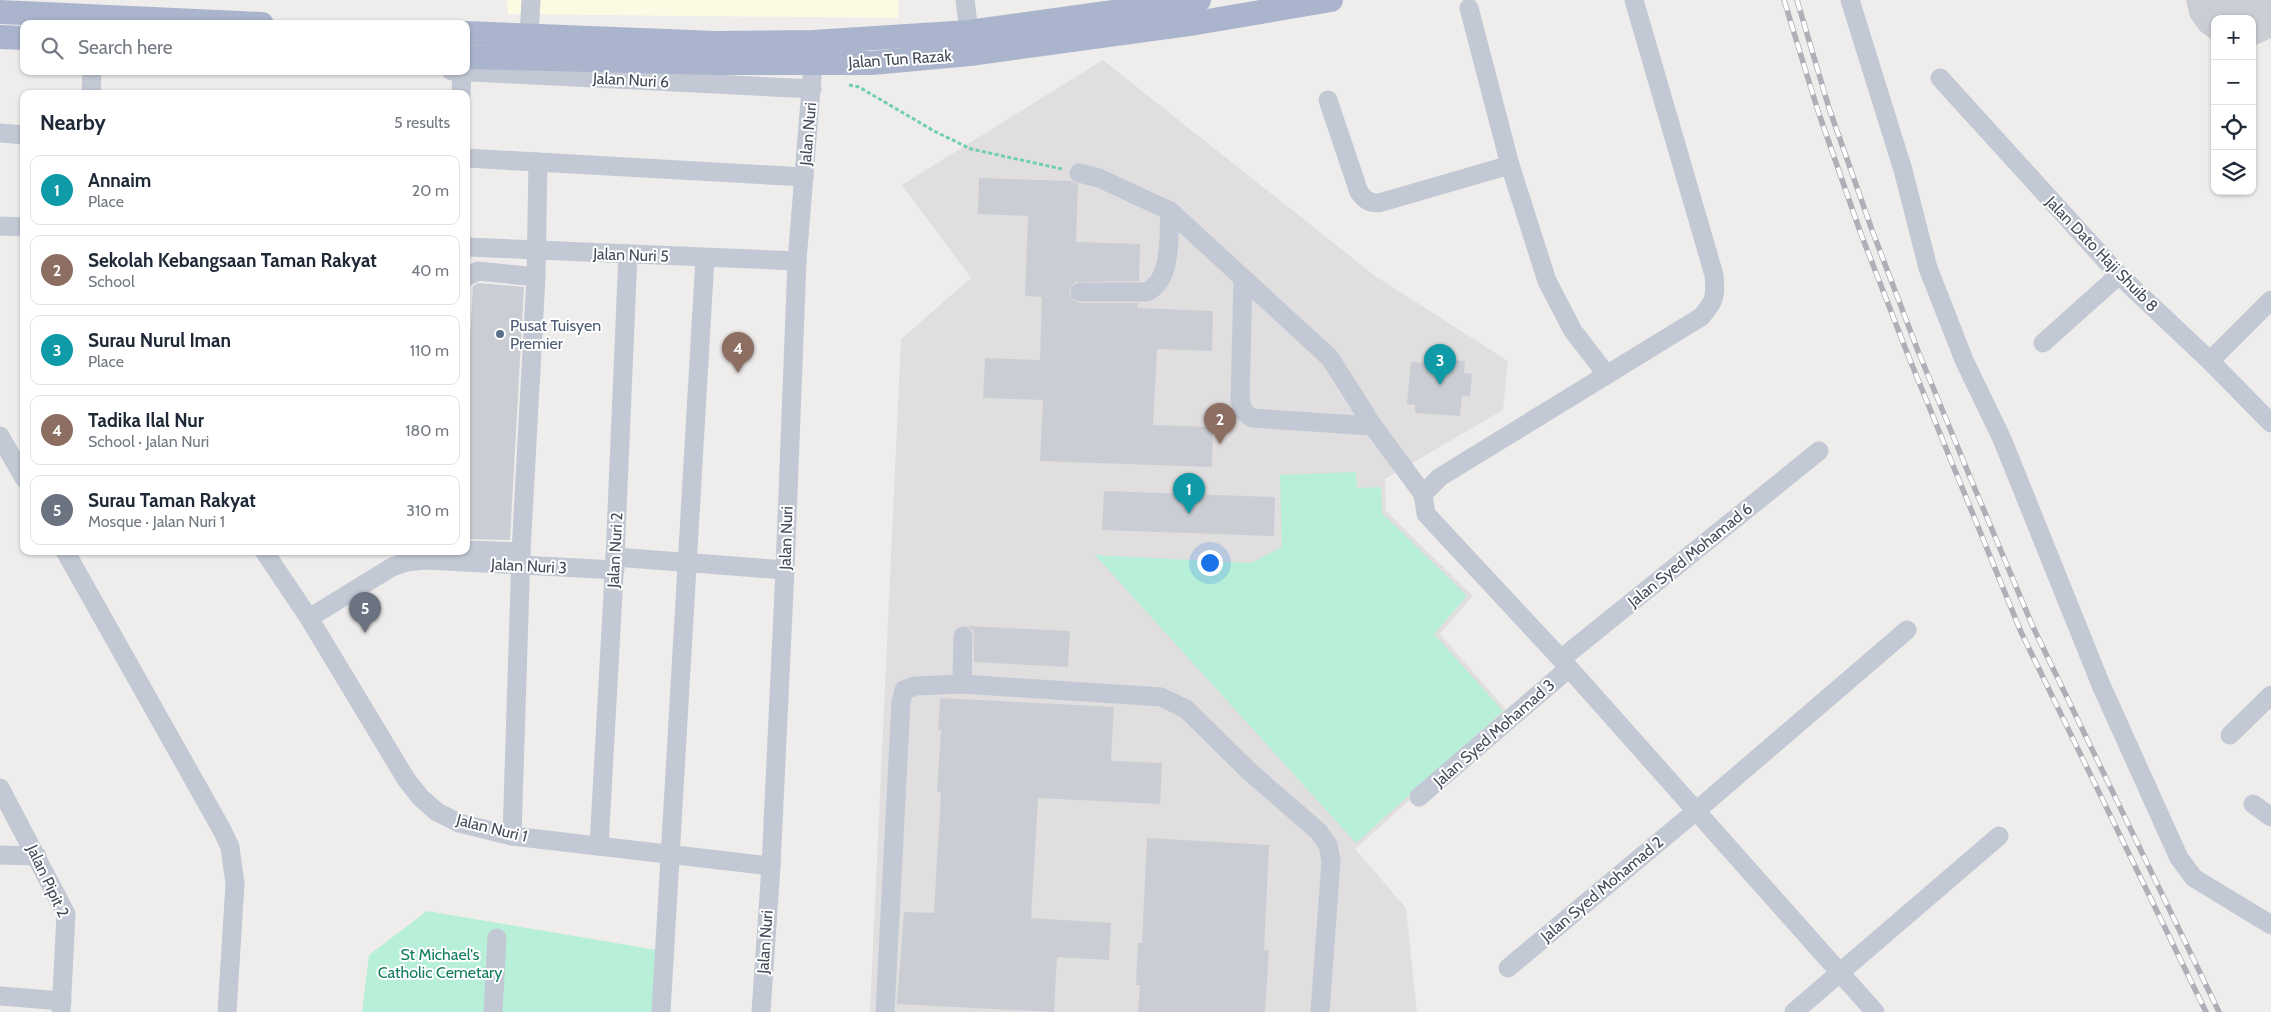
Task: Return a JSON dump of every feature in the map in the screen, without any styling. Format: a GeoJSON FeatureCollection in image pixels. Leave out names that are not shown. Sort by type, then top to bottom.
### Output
{"type":"FeatureCollection","features":[{"type":"Feature","properties":{"kind":"main road","name":"Jalan Tun Razak"},"geometry":{"type":"LineString","coordinates":[[470,33],[735,43],[813,42],[969,32],[1199,0]]}},
{"type":"Feature","properties":{"kind":"main road","name":"Jalan Tun Razak"},"geometry":{"type":"LineString","coordinates":[[470,56],[716,64],[813,77],[872,63],[970,54],[1196,24],[1331,0]]}},
{"type":"Feature","properties":{"kind":"main road"},"geometry":{"type":"LineString","coordinates":[[0,12],[175,20]]}},
{"type":"Feature","properties":{"kind":"main road"},"geometry":{"type":"LineString","coordinates":[[0,37],[20,38]]}},
{"type":"Feature","properties":{"kind":"street"},"geometry":{"type":"LineString","coordinates":[[529,36],[531,0]]}},
{"type":"Feature","properties":{"kind":"street"},"geometry":{"type":"LineString","coordinates":[[965,0],[969,32]]}},
{"type":"Feature","properties":{"kind":"street"},"geometry":{"type":"LineString","coordinates":[[1423,494],[1440,477],[1701,316],[1713,303],[1716,291],[1709,259],[1634,0]]}},
{"type":"Feature","properties":{"kind":"street"},"geometry":{"type":"LineString","coordinates":[[1850,0],[1903,170],[1928,268],[1964,360],[2002,439],[2101,685],[2179,858],[2194,878],[2271,925]]}},
{"type":"Feature","properties":{"kind":"street"},"geometry":{"type":"LineString","coordinates":[[1469,8],[1510,165],[1547,281],[1573,331],[1608,375]]}},
{"type":"Feature","properties":{"kind":"street"},"geometry":{"type":"LineString","coordinates":[[0,48],[20,49]]}},
{"type":"Feature","properties":{"kind":"street","name":"Jalan Nuri 6"},"geometry":{"type":"LineString","coordinates":[[470,72],[813,77]]}},
{"type":"Feature","properties":{"kind":"street"},"geometry":{"type":"LineString","coordinates":[[91,90],[92,75]]}},
{"type":"Feature","properties":{"kind":"street"},"geometry":{"type":"LineString","coordinates":[[461,90],[462,75]]}},
{"type":"Feature","properties":{"kind":"street","name":"Jalan Nuri"},"geometry":{"type":"LineString","coordinates":[[761,1012],[785,570],[797,261],[813,77]]}},
{"type":"Feature","properties":{"kind":"street","name":"Jalan Dato Haji Shuib 8"},"geometry":{"type":"LineString","coordinates":[[1940,78],[2119,275],[2210,361],[2271,423]]}},
{"type":"Feature","properties":{"kind":"street"},"geometry":{"type":"LineString","coordinates":[[1328,100],[1359,192],[1370,203],[1379,203],[1510,165]]}},
{"type":"Feature","properties":{"kind":"street"},"geometry":{"type":"LineString","coordinates":[[0,133],[20,135]]}},
{"type":"Feature","properties":{"kind":"street"},"geometry":{"type":"LineString","coordinates":[[470,158],[804,177]]}},
{"type":"Feature","properties":{"kind":"street"},"geometry":{"type":"LineString","coordinates":[[512,836],[521,559],[536,277],[538,162]]}},
{"type":"Feature","properties":{"kind":"street"},"geometry":{"type":"LineString","coordinates":[[1079,173],[1099,178],[1170,211],[1330,358],[1373,426],[1423,494],[1426,514],[1564,664],[1875,1012]]}},
{"type":"Feature","properties":{"kind":"street"},"geometry":{"type":"LineString","coordinates":[[1080,292],[1147,292],[1157,288],[1165,270],[1170,211]]}},
{"type":"Feature","properties":{"kind":"street"},"geometry":{"type":"LineString","coordinates":[[0,226],[20,227]]}},
{"type":"Feature","properties":{"kind":"street","name":"Jalan Nuri 5"},"geometry":{"type":"LineString","coordinates":[[470,247],[797,261]]}},
{"type":"Feature","properties":{"kind":"street","name":"Jalan Nuri 2"},"geometry":{"type":"LineString","coordinates":[[599,846],[615,564],[628,254]]}},
{"type":"Feature","properties":{"kind":"street"},"geometry":{"type":"LineString","coordinates":[[661,1012],[705,258]]}},
{"type":"Feature","properties":{"kind":"street"},"geometry":{"type":"LineString","coordinates":[[470,275],[478,271],[536,277]]}},
{"type":"Feature","properties":{"kind":"street"},"geometry":{"type":"LineString","coordinates":[[2043,344],[2119,275]]}},
{"type":"Feature","properties":{"kind":"street"},"geometry":{"type":"LineString","coordinates":[[1243,280],[1240,401],[1244,412],[1252,418],[1373,426]]}},
{"type":"Feature","properties":{"kind":"street"},"geometry":{"type":"LineString","coordinates":[[2210,361],[2271,300]]}},
{"type":"Feature","properties":{"kind":"street"},"geometry":{"type":"LineString","coordinates":[[0,436],[20,471]]}},
{"type":"Feature","properties":{"kind":"street","name":"Jalan Syed Mohamad 6"},"geometry":{"type":"LineString","coordinates":[[1564,664],[1819,451]]}},
{"type":"Feature","properties":{"kind":"street"},"geometry":{"type":"LineString","coordinates":[[470,551],[521,559]]}},
{"type":"Feature","properties":{"kind":"street"},"geometry":{"type":"LineString","coordinates":[[67,555],[222,830],[230,848],[235,884],[227,1012]]}},
{"type":"Feature","properties":{"kind":"street","name":"Jalan Nuri 1"},"geometry":{"type":"LineString","coordinates":[[267,555],[309,618],[406,779],[421,798],[437,812],[459,823],[512,836],[770,866]]}},
{"type":"Feature","properties":{"kind":"street","name":"Jalan Nuri 3"},"geometry":{"type":"LineString","coordinates":[[309,618],[392,567],[427,556],[615,564],[687,562],[785,570]]}},
{"type":"Feature","properties":{"kind":"street","name":"Jalan Syed Mohamad 2"},"geometry":{"type":"LineString","coordinates":[[1508,968],[1696,811],[1907,630]]}},
{"type":"Feature","properties":{"kind":"street"},"geometry":{"type":"LineString","coordinates":[[962,684],[963,636]]}},
{"type":"Feature","properties":{"kind":"street","name":"Jalan Syed Mohamad 3"},"geometry":{"type":"LineString","coordinates":[[1419,797],[1564,664]]}},
{"type":"Feature","properties":{"kind":"street"},"geometry":{"type":"LineString","coordinates":[[885,1012],[901,702],[904,690],[915,686],[962,684],[1161,697],[1186,710],[1251,773],[1318,831],[1328,845],[1330,861],[1320,1012]]}},
{"type":"Feature","properties":{"kind":"street"},"geometry":{"type":"LineString","coordinates":[[2230,735],[2271,695]]}},
{"type":"Feature","properties":{"kind":"street","name":"Jalan Pipit 2"},"geometry":{"type":"LineString","coordinates":[[0,788],[66,914],[61,1007]]}},
{"type":"Feature","properties":{"kind":"street"},"geometry":{"type":"LineString","coordinates":[[2253,804],[2271,817]]}},
{"type":"Feature","properties":{"kind":"street"},"geometry":{"type":"LineString","coordinates":[[1794,1012],[1999,836]]}},
{"type":"Feature","properties":{"kind":"street"},"geometry":{"type":"LineString","coordinates":[[0,855],[37,856]]}},
{"type":"Feature","properties":{"kind":"street"},"geometry":{"type":"LineString","coordinates":[[493,1012],[497,938]]}},
{"type":"Feature","properties":{"kind":"street"},"geometry":{"type":"LineString","coordinates":[[0,996],[61,1007]]}},
{"type":"Feature","properties":{"kind":"path"},"geometry":{"type":"LineString","coordinates":[[813,77],[860,87],[934,131],[971,149],[1079,173]]}},
{"type":"Feature","properties":{"kind":"shaded area"},"geometry":{"type":"Polygon","coordinates":[[[507,0],[899,0],[898,18],[508,14],[507,0]]]}},
{"type":"Feature","properties":{"kind":"shaded area"},"geometry":{"type":"Polygon","coordinates":[[[1103,60],[1375,276],[1508,361],[1503,410],[1385,479],[1386,511],[1473,596],[1440,634],[1508,712],[1355,849],[1406,908],[1417,1012],[870,1012],[901,339],[971,278],[902,185],[1103,60]]]}},
{"type":"Feature","properties":{"kind":"green space"},"geometry":{"type":"Polygon","coordinates":[[[1356,472],[1357,488],[1381,487],[1382,513],[1467,596],[1434,634],[1503,711],[1356,843],[1095,555],[1251,563],[1282,547],[1280,475],[1356,472]]]}},
{"type":"Feature","properties":{"kind":"green space","name":"St Michael's Catholic Cemetary"},"geometry":{"type":"Polygon","coordinates":[[[427,911],[663,951],[658,1012],[362,1012],[369,955],[427,911]]]}},
{"type":"Feature","properties":{"kind":"building"},"geometry":{"type":"Polygon","coordinates":[[[2186,0],[2271,0],[2271,38],[2256,45],[2256,15],[2211,15],[2211,39],[2200,31],[2190,17],[2186,0]]]}},
{"type":"Feature","properties":{"kind":"building"},"geometry":{"type":"Polygon","coordinates":[[[979,178],[1071,181],[1078,184],[1076,242],[1140,244],[1139,281],[1075,282],[1069,292],[1074,301],[1080,303],[1138,303],[1137,308],[1213,311],[1212,351],[1157,349],[1153,425],[1213,427],[1212,467],[1040,461],[1043,400],[983,398],[985,358],[1040,360],[1042,297],[1025,296],[1028,216],[978,214],[979,178]]]}},
{"type":"Feature","properties":{"kind":"building"},"geometry":{"type":"Polygon","coordinates":[[[478,283],[524,287],[510,540],[470,539],[470,339],[473,286],[478,283]]]}},
{"type":"Feature","properties":{"kind":"building"},"geometry":{"type":"Polygon","coordinates":[[[1430,358],[1465,361],[1464,373],[1472,374],[1470,396],[1462,396],[1460,416],[1415,413],[1415,405],[1407,404],[1411,362],[1430,363],[1430,358]]]}},
{"type":"Feature","properties":{"kind":"building"},"geometry":{"type":"Polygon","coordinates":[[[1104,491],[1275,497],[1274,536],[1102,530],[1104,491]]]}},
{"type":"Feature","properties":{"kind":"building"},"geometry":{"type":"Polygon","coordinates":[[[967,626],[1070,631],[1068,667],[974,662],[973,630],[967,626]]]}},
{"type":"Feature","properties":{"kind":"building"},"geometry":{"type":"Polygon","coordinates":[[[940,698],[1114,707],[1111,761],[1162,763],[1160,804],[1038,798],[1031,918],[1111,923],[1109,960],[1057,957],[1054,1012],[897,1004],[904,912],[934,913],[941,793],[937,792],[941,730],[938,730],[940,698]]]}},
{"type":"Feature","properties":{"kind":"building"},"geometry":{"type":"Polygon","coordinates":[[[1147,838],[1269,845],[1264,950],[1269,950],[1265,1012],[1138,1012],[1140,985],[1136,985],[1138,943],[1142,943],[1147,838]]]}},
{"type":"Feature","properties":{"kind":"railway"},"geometry":{"type":"LineString","coordinates":[[1784,0],[1818,111],[1861,234],[1908,355],[2021,632],[2206,1012]]}},
{"type":"Feature","properties":{"kind":"railway"},"geometry":{"type":"LineString","coordinates":[[1797,0],[1829,108],[1872,230],[1918,351],[1975,489],[2033,627],[2219,1012]]}},
{"type":"Feature","properties":{"kind":"place","name":"Pusat Tuisyen Premier"},"geometry":{"type":"Point","coordinates":[500,334]}},
{"type":"Feature","properties":{"kind":"place","name":"Tadika Ilal Nur"},"geometry":{"type":"Point","coordinates":[738,373]}},
{"type":"Feature","properties":{"kind":"place","name":"Surau Nurul Iman"},"geometry":{"type":"Point","coordinates":[1440,385]}},
{"type":"Feature","properties":{"kind":"place","name":"Sekolah Kebangsaan Taman Rakyat"},"geometry":{"type":"Point","coordinates":[1220,444]}},
{"type":"Feature","properties":{"kind":"place","name":"Annaim"},"geometry":{"type":"Point","coordinates":[1189,514]}},
{"type":"Feature","properties":{"kind":"place","name":"Surau Taman Rakyat"},"geometry":{"type":"Point","coordinates":[365,633]}}]}
